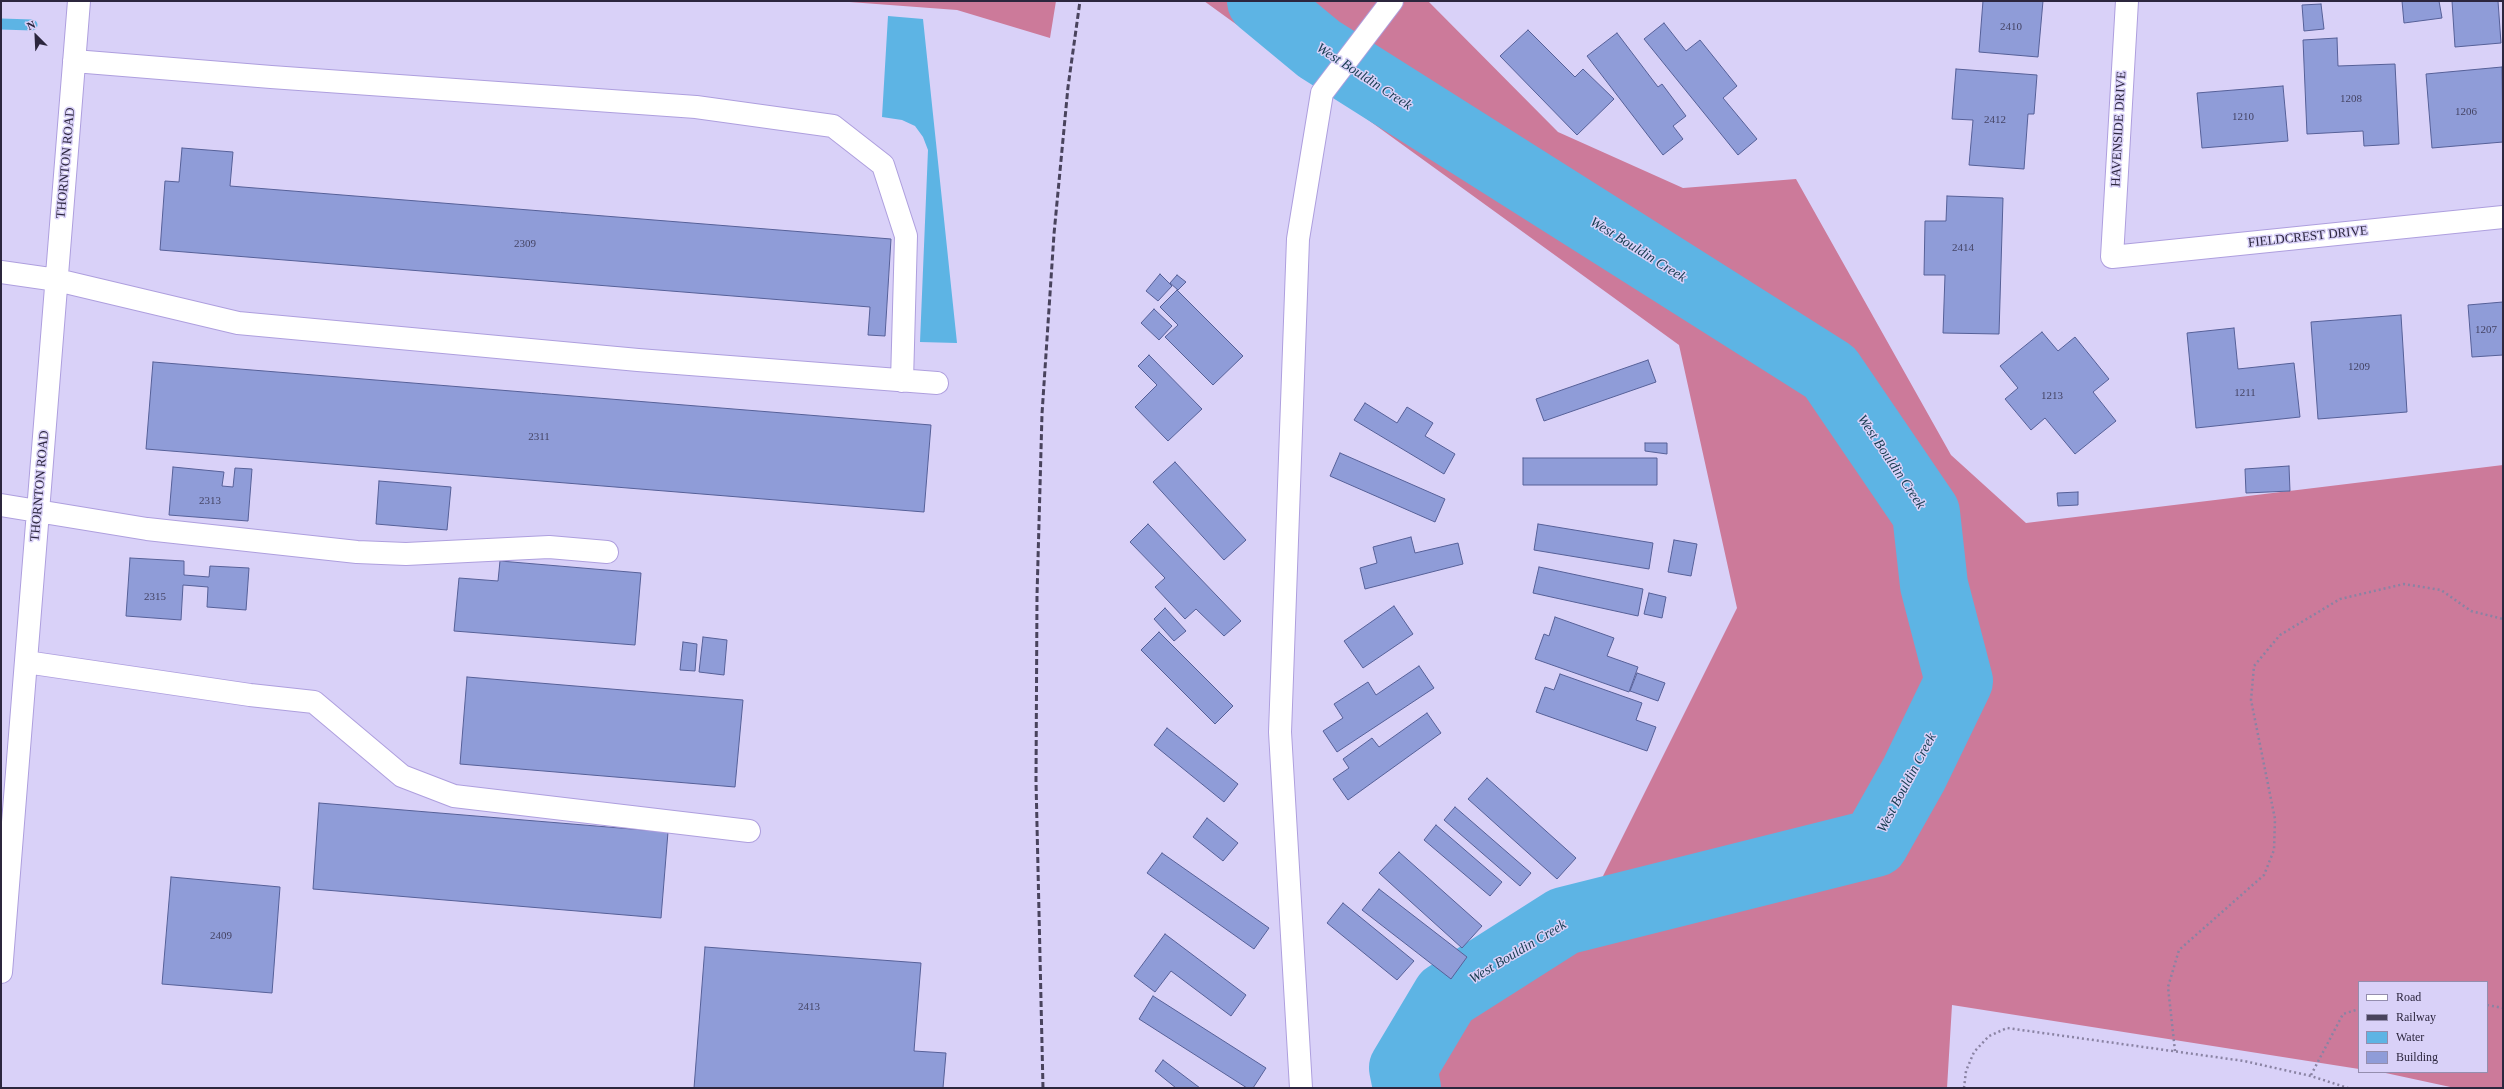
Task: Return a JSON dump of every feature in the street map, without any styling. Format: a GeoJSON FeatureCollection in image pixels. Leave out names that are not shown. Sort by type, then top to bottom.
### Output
{"type":"FeatureCollection","features":[{"type":"Feature","properties":{"kind":"street","name":"THORNTON ROAD"},"geometry":{"type":"LineString","coordinates":[[1,972],[79,1]]}},
{"type":"Feature","properties":{"kind":"street"},"geometry":{"type":"LineString","coordinates":[[1302,1088],[1280,732],[1298,239],[1322,93],[1392,1]]}},
{"type":"Feature","properties":{"kind":"street","name":"HAVENSIDE DRIVE"},"geometry":{"type":"LineString","coordinates":[[2112,257],[2126,1]]}},
{"type":"Feature","properties":{"kind":"street"},"geometry":{"type":"LineString","coordinates":[[74,61],[287,79],[696,107],[833,126],[883,165],[906,236],[902,381]]}},
{"type":"Feature","properties":{"kind":"street","name":"FIELDCREST DRIVE"},"geometry":{"type":"LineString","coordinates":[[2112,257],[2503,217]]}},
{"type":"Feature","properties":{"kind":"street"},"geometry":{"type":"LineString","coordinates":[[1,272],[57,280],[238,323],[646,360],[938,383]]}},
{"type":"Feature","properties":{"kind":"street"},"geometry":{"type":"LineString","coordinates":[[1,505],[38,509],[147,528],[357,552],[406,554],[549,546],[607,552]]}},
{"type":"Feature","properties":{"kind":"street"},"geometry":{"type":"LineString","coordinates":[[26,662],[250,696],[314,702],[402,776],[454,796],[750,831]]}},
{"type":"Feature","properties":{"kind":"path"},"geometry":{"type":"LineString","coordinates":[[2175,1052],[2168,987],[2179,950],[2264,875],[2274,850],[2275,819],[2251,700],[2254,666],[2280,635],[2340,599],[2404,584],[2441,590],[2471,611],[2503,619]]}},
{"type":"Feature","properties":{"kind":"path"},"geometry":{"type":"LineString","coordinates":[[2488,1005],[2503,1008]]}},
{"type":"Feature","properties":{"kind":"path"},"geometry":{"type":"LineString","coordinates":[[2311,1076],[2343,1014],[2358,1009]]}},
{"type":"Feature","properties":{"kind":"path"},"geometry":{"type":"LineString","coordinates":[[1964,1088],[1966,1071],[1974,1052],[1989,1036],[2007,1028],[2244,1061],[2311,1076],[2348,1088]]}},
{"type":"Feature","properties":{"kind":"shaded area"},"geometry":{"type":"Polygon","coordinates":[[[836,1],[1056,1],[1050,38],[957,10],[836,1]]]}},
{"type":"Feature","properties":{"kind":"shaded area"},"geometry":{"type":"Polygon","coordinates":[[[1204,1],[1428,1],[1558,132],[1683,188],[1796,179],[1951,455],[2026,523],[2503,465],[2503,1088],[2455,1088],[2386,1073],[2488,1073],[2488,981],[2358,981],[2358,1069],[1952,1005],[1947,1088],[1384,1088],[1382,1082],[1400,1028],[1516,926],[1591,900],[1737,608],[1679,345],[1204,1]]]}},
{"type":"Feature","properties":{"kind":"water"},"geometry":{"type":"Polygon","coordinates":[[[888,16],[923,19],[957,343],[920,342],[928,150],[923,137],[915,126],[902,120],[882,117],[888,16]]]}},
{"type":"Feature","properties":{"kind":"building"},"geometry":{"type":"Polygon","coordinates":[[[1983,1],[2043,1],[2038,57],[1979,52],[1983,1]]]}},
{"type":"Feature","properties":{"kind":"building"},"geometry":{"type":"Polygon","coordinates":[[[2402,1],[2439,1],[2442,18],[2404,23],[2402,1]]]}},
{"type":"Feature","properties":{"kind":"building"},"geometry":{"type":"Polygon","coordinates":[[[2452,1],[2498,1],[2501,43],[2455,47],[2452,1]]]}},
{"type":"Feature","properties":{"kind":"building"},"geometry":{"type":"Polygon","coordinates":[[[2321,4],[2324,29],[2304,31],[2302,5],[2321,4]]]}},
{"type":"Feature","properties":{"kind":"building"},"geometry":{"type":"Polygon","coordinates":[[[1664,23],[1686,51],[1700,40],[1737,86],[1723,98],[1757,139],[1738,155],[1644,39],[1664,23]]]}},
{"type":"Feature","properties":{"kind":"building"},"geometry":{"type":"Polygon","coordinates":[[[1528,30],[1575,77],[1583,69],[1614,99],[1577,135],[1500,56],[1528,30]]]}},
{"type":"Feature","properties":{"kind":"building"},"geometry":{"type":"Polygon","coordinates":[[[1617,33],[1658,87],[1662,84],[1686,116],[1673,126],[1683,139],[1663,155],[1587,56],[1617,33]]]}},
{"type":"Feature","properties":{"kind":"building"},"geometry":{"type":"Polygon","coordinates":[[[2337,38],[2338,66],[2395,64],[2399,144],[2364,146],[2363,131],[2307,134],[2303,40],[2337,38]]]}},
{"type":"Feature","properties":{"kind":"building"},"geometry":{"type":"Polygon","coordinates":[[[2502,67],[2503,142],[2432,148],[2426,74],[2502,67]]]}},
{"type":"Feature","properties":{"kind":"building"},"geometry":{"type":"Polygon","coordinates":[[[1956,69],[2037,75],[2034,114],[2028,114],[2024,169],[1969,165],[1973,120],[1952,119],[1956,69]]]}},
{"type":"Feature","properties":{"kind":"building"},"geometry":{"type":"Polygon","coordinates":[[[2283,86],[2288,141],[2202,148],[2197,93],[2283,86]]]}},
{"type":"Feature","properties":{"kind":"building"},"geometry":{"type":"Polygon","coordinates":[[[182,148],[233,152],[230,186],[891,239],[885,336],[868,335],[870,307],[160,250],[165,181],[179,182],[182,148]]]}},
{"type":"Feature","properties":{"kind":"building"},"geometry":{"type":"Polygon","coordinates":[[[1947,196],[2003,198],[1999,334],[1943,333],[1945,275],[1924,275],[1925,221],[1946,221],[1947,196]]]}},
{"type":"Feature","properties":{"kind":"building"},"geometry":{"type":"Polygon","coordinates":[[[1160,274],[1172,286],[1158,301],[1146,291],[1160,274]]]}},
{"type":"Feature","properties":{"kind":"building"},"geometry":{"type":"Polygon","coordinates":[[[1177,275],[1186,282],[1178,290],[1170,283],[1177,275]]]}},
{"type":"Feature","properties":{"kind":"building"},"geometry":{"type":"Polygon","coordinates":[[[1177,290],[1243,356],[1213,385],[1165,337],[1178,325],[1160,307],[1177,290]]]}},
{"type":"Feature","properties":{"kind":"building"},"geometry":{"type":"Polygon","coordinates":[[[2503,302],[2503,355],[2472,357],[2468,305],[2503,302]]]}},
{"type":"Feature","properties":{"kind":"building"},"geometry":{"type":"Polygon","coordinates":[[[1154,309],[1172,326],[1159,340],[1141,323],[1154,309]]]}},
{"type":"Feature","properties":{"kind":"building"},"geometry":{"type":"Polygon","coordinates":[[[2401,315],[2407,412],[2318,419],[2311,322],[2401,315]]]}},
{"type":"Feature","properties":{"kind":"building"},"geometry":{"type":"Polygon","coordinates":[[[2234,328],[2238,369],[2294,363],[2300,417],[2196,428],[2187,333],[2234,328]]]}},
{"type":"Feature","properties":{"kind":"building"},"geometry":{"type":"Polygon","coordinates":[[[2042,332],[2058,351],[2075,337],[2109,379],[2093,392],[2116,421],[2075,454],[2045,418],[2031,430],[2005,399],[2018,388],[2000,366],[2042,332]]]}},
{"type":"Feature","properties":{"kind":"building"},"geometry":{"type":"Polygon","coordinates":[[[1149,355],[1202,409],[1168,441],[1135,407],[1157,385],[1138,366],[1149,355]]]}},
{"type":"Feature","properties":{"kind":"building"},"geometry":{"type":"Polygon","coordinates":[[[1648,360],[1656,382],[1544,421],[1536,399],[1648,360]]]}},
{"type":"Feature","properties":{"kind":"building"},"geometry":{"type":"Polygon","coordinates":[[[153,362],[931,425],[924,512],[146,449],[153,362]]]}},
{"type":"Feature","properties":{"kind":"building"},"geometry":{"type":"Polygon","coordinates":[[[1365,403],[1397,423],[1407,407],[1433,423],[1425,436],[1455,454],[1444,474],[1354,420],[1365,403]]]}},
{"type":"Feature","properties":{"kind":"building"},"geometry":{"type":"Polygon","coordinates":[[[1645,443],[1667,443],[1667,454],[1645,451],[1645,443]]]}},
{"type":"Feature","properties":{"kind":"building"},"geometry":{"type":"Polygon","coordinates":[[[1340,453],[1445,499],[1435,522],[1330,476],[1340,453]]]}},
{"type":"Feature","properties":{"kind":"building"},"geometry":{"type":"Polygon","coordinates":[[[1523,458],[1657,458],[1657,485],[1523,485],[1523,458]]]}},
{"type":"Feature","properties":{"kind":"building"},"geometry":{"type":"Polygon","coordinates":[[[1175,462],[1246,540],[1224,560],[1153,482],[1175,462]]]}},
{"type":"Feature","properties":{"kind":"building"},"geometry":{"type":"Polygon","coordinates":[[[2289,466],[2290,491],[2246,493],[2245,469],[2289,466]]]}},
{"type":"Feature","properties":{"kind":"building"},"geometry":{"type":"Polygon","coordinates":[[[173,467],[224,472],[222,486],[233,487],[235,468],[252,469],[248,521],[169,515],[173,467]]]}},
{"type":"Feature","properties":{"kind":"building"},"geometry":{"type":"Polygon","coordinates":[[[379,481],[451,487],[447,530],[376,524],[379,481]]]}},
{"type":"Feature","properties":{"kind":"building"},"geometry":{"type":"Polygon","coordinates":[[[2078,492],[2078,505],[2058,506],[2057,493],[2078,492]]]}},
{"type":"Feature","properties":{"kind":"building"},"geometry":{"type":"Polygon","coordinates":[[[1148,524],[1241,621],[1224,636],[1196,609],[1185,619],[1155,587],[1165,578],[1130,542],[1148,524]]]}},
{"type":"Feature","properties":{"kind":"building"},"geometry":{"type":"Polygon","coordinates":[[[1538,524],[1653,543],[1649,569],[1534,550],[1538,524]]]}},
{"type":"Feature","properties":{"kind":"building"},"geometry":{"type":"Polygon","coordinates":[[[1411,537],[1415,553],[1458,543],[1463,564],[1365,589],[1360,568],[1377,563],[1373,547],[1411,537]]]}},
{"type":"Feature","properties":{"kind":"building"},"geometry":{"type":"Polygon","coordinates":[[[1674,540],[1697,544],[1691,576],[1668,572],[1674,540]]]}},
{"type":"Feature","properties":{"kind":"building"},"geometry":{"type":"Polygon","coordinates":[[[130,558],[184,561],[184,575],[209,577],[210,566],[249,568],[246,610],[207,607],[208,587],[183,585],[181,620],[126,616],[130,558]]]}},
{"type":"Feature","properties":{"kind":"building"},"geometry":{"type":"Polygon","coordinates":[[[500,561],[641,573],[635,645],[454,631],[459,578],[498,581],[500,561]]]}},
{"type":"Feature","properties":{"kind":"building"},"geometry":{"type":"Polygon","coordinates":[[[1539,567],[1643,589],[1638,616],[1533,593],[1539,567]]]}},
{"type":"Feature","properties":{"kind":"building"},"geometry":{"type":"Polygon","coordinates":[[[1649,593],[1666,597],[1662,618],[1644,614],[1649,593]]]}},
{"type":"Feature","properties":{"kind":"building"},"geometry":{"type":"Polygon","coordinates":[[[1394,606],[1413,634],[1363,668],[1344,641],[1394,606]]]}},
{"type":"Feature","properties":{"kind":"building"},"geometry":{"type":"Polygon","coordinates":[[[1165,608],[1186,631],[1174,641],[1154,619],[1165,608]]]}},
{"type":"Feature","properties":{"kind":"building"},"geometry":{"type":"Polygon","coordinates":[[[1555,617],[1614,638],[1607,656],[1638,667],[1629,692],[1535,659],[1544,634],[1549,636],[1555,617]]]}},
{"type":"Feature","properties":{"kind":"building"},"geometry":{"type":"Polygon","coordinates":[[[1159,632],[1233,706],[1215,724],[1141,650],[1159,632]]]}},
{"type":"Feature","properties":{"kind":"building"},"geometry":{"type":"Polygon","coordinates":[[[703,637],[727,640],[724,675],[699,672],[703,637]]]}},
{"type":"Feature","properties":{"kind":"building"},"geometry":{"type":"Polygon","coordinates":[[[683,642],[697,644],[695,671],[680,670],[683,642]]]}},
{"type":"Feature","properties":{"kind":"building"},"geometry":{"type":"Polygon","coordinates":[[[1419,666],[1434,688],[1337,752],[1323,731],[1343,718],[1334,704],[1368,682],[1376,695],[1419,666]]]}},
{"type":"Feature","properties":{"kind":"building"},"geometry":{"type":"Polygon","coordinates":[[[1637,673],[1665,683],[1658,701],[1630,691],[1637,673]]]}},
{"type":"Feature","properties":{"kind":"building"},"geometry":{"type":"Polygon","coordinates":[[[1560,674],[1642,703],[1636,720],[1656,727],[1647,751],[1536,712],[1545,687],[1554,690],[1560,674]]]}},
{"type":"Feature","properties":{"kind":"building"},"geometry":{"type":"Polygon","coordinates":[[[467,677],[743,700],[735,787],[460,764],[467,677]]]}},
{"type":"Feature","properties":{"kind":"building"},"geometry":{"type":"Polygon","coordinates":[[[1427,713],[1441,733],[1348,800],[1333,779],[1349,768],[1343,759],[1372,738],[1379,747],[1427,713]]]}},
{"type":"Feature","properties":{"kind":"building"},"geometry":{"type":"Polygon","coordinates":[[[1167,728],[1238,784],[1224,802],[1154,745],[1167,728]]]}},
{"type":"Feature","properties":{"kind":"building"},"geometry":{"type":"Polygon","coordinates":[[[1487,778],[1576,858],[1557,879],[1468,799],[1487,778]]]}},
{"type":"Feature","properties":{"kind":"building"},"geometry":{"type":"Polygon","coordinates":[[[319,803],[668,832],[661,918],[313,889],[319,803]]]}},
{"type":"Feature","properties":{"kind":"building"},"geometry":{"type":"Polygon","coordinates":[[[1455,807],[1531,873],[1520,886],[1444,820],[1455,807]]]}},
{"type":"Feature","properties":{"kind":"building"},"geometry":{"type":"Polygon","coordinates":[[[1207,818],[1238,843],[1223,861],[1193,837],[1207,818]]]}},
{"type":"Feature","properties":{"kind":"building"},"geometry":{"type":"Polygon","coordinates":[[[1436,825],[1502,882],[1490,896],[1424,840],[1436,825]]]}},
{"type":"Feature","properties":{"kind":"building"},"geometry":{"type":"Polygon","coordinates":[[[1399,852],[1482,926],[1462,948],[1379,873],[1399,852]]]}},
{"type":"Feature","properties":{"kind":"building"},"geometry":{"type":"Polygon","coordinates":[[[1162,853],[1269,928],[1254,949],[1147,873],[1162,853]]]}},
{"type":"Feature","properties":{"kind":"building"},"geometry":{"type":"Polygon","coordinates":[[[171,877],[280,887],[272,993],[162,984],[171,877]]]}},
{"type":"Feature","properties":{"kind":"building"},"geometry":{"type":"Polygon","coordinates":[[[1379,889],[1467,957],[1451,979],[1362,910],[1379,889]]]}},
{"type":"Feature","properties":{"kind":"building"},"geometry":{"type":"Polygon","coordinates":[[[1343,903],[1414,961],[1397,980],[1327,923],[1343,903]]]}},
{"type":"Feature","properties":{"kind":"building"},"geometry":{"type":"Polygon","coordinates":[[[1165,934],[1246,995],[1231,1016],[1171,971],[1155,992],[1134,976],[1165,934]]]}},
{"type":"Feature","properties":{"kind":"building"},"geometry":{"type":"Polygon","coordinates":[[[705,947],[921,963],[914,1051],[946,1053],[943,1088],[694,1088],[705,947]]]}},
{"type":"Feature","properties":{"kind":"building"},"geometry":{"type":"Polygon","coordinates":[[[1153,996],[1266,1068],[1253,1088],[1247,1088],[1139,1019],[1153,996]]]}},
{"type":"Feature","properties":{"kind":"building"},"geometry":{"type":"Polygon","coordinates":[[[1163,1060],[1200,1088],[1176,1088],[1155,1071],[1163,1060]]]}},
{"type":"Feature","properties":{"kind":"waterway","name":"West Bouldin Creek"},"geometry":{"type":"LineString","coordinates":[[1261,1],[1319,49],[1830,372],[1926,513],[1934,585],[1959,681],[1914,774],[1875,843],[1564,921],[1446,996],[1403,1068],[1407,1088]]}},
{"type":"Feature","properties":{"kind":"waterway"},"geometry":{"type":"LineString","coordinates":[[1,24],[32,25]]}},
{"type":"Feature","properties":{"kind":"railway"},"geometry":{"type":"LineString","coordinates":[[1043,1088],[1036,781],[1037,596],[1042,414],[1054,234],[1068,87],[1080,1]]}}]}
